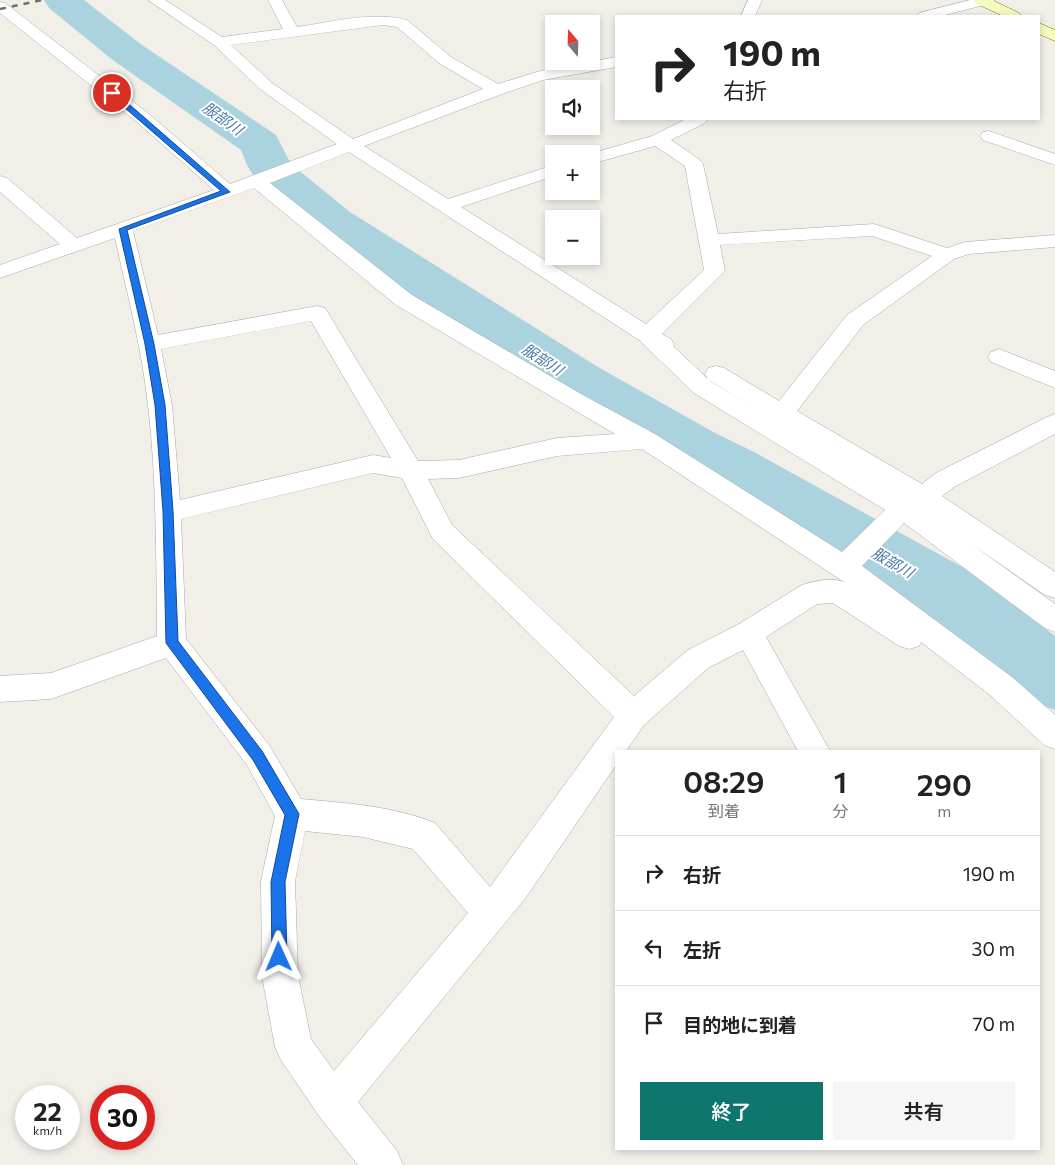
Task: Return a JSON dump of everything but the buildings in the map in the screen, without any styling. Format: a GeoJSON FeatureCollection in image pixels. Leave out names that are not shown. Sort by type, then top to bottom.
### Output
{"type":"FeatureCollection","features":[{"type":"Feature","properties":{"kind":"street"},"geometry":{"type":"LineString","coordinates":[[155,0],[219,42],[266,86],[350,145],[648,335],[783,412],[909,505],[1055,620]]}},
{"type":"Feature","properties":{"kind":"street"},"geometry":{"type":"LineString","coordinates":[[275,0],[292,32]]}},
{"type":"Feature","properties":{"kind":"street"},"geometry":{"type":"LineString","coordinates":[[748,15],[755,0]]}},
{"type":"Feature","properties":{"kind":"street"},"geometry":{"type":"LineString","coordinates":[[928,15],[984,1],[1012,15]]}},
{"type":"Feature","properties":{"kind":"street"},"geometry":{"type":"LineString","coordinates":[[0,6],[143,118],[226,192]]}},
{"type":"Feature","properties":{"kind":"street"},"geometry":{"type":"LineString","coordinates":[[219,42],[383,20],[402,22],[445,60],[496,90]]}},
{"type":"Feature","properties":{"kind":"street"},"geometry":{"type":"LineString","coordinates":[[1040,28],[1055,36]]}},
{"type":"Feature","properties":{"kind":"street"},"geometry":{"type":"LineString","coordinates":[[0,272],[256,181],[496,90],[540,76],[615,62]]}},
{"type":"Feature","properties":{"kind":"street"},"geometry":{"type":"LineString","coordinates":[[600,156],[658,140],[697,120]]}},
{"type":"Feature","properties":{"kind":"street"},"geometry":{"type":"LineString","coordinates":[[989,136],[1055,160]]}},
{"type":"Feature","properties":{"kind":"street"},"geometry":{"type":"LineString","coordinates":[[648,335],[715,271],[694,164],[658,140]]}},
{"type":"Feature","properties":{"kind":"street"},"geometry":{"type":"LineString","coordinates":[[446,206],[545,173]]}},
{"type":"Feature","properties":{"kind":"street"},"geometry":{"type":"LineString","coordinates":[[256,181],[404,300],[573,400],[646,440],[844,567],[1001,686],[1055,735]]}},
{"type":"Feature","properties":{"kind":"street"},"geometry":{"type":"LineString","coordinates":[[0,182],[75,246]]}},
{"type":"Feature","properties":{"kind":"street"},"geometry":{"type":"LineString","coordinates":[[123,229],[149,344],[160,405],[168,511],[172,643],[258,756],[292,814],[278,882],[280,976],[294,1046],[333,1102],[383,1165]]}},
{"type":"Feature","properties":{"kind":"street"},"geometry":{"type":"LineString","coordinates":[[709,240],[874,230],[947,255]]}},
{"type":"Feature","properties":{"kind":"street"},"geometry":{"type":"LineString","coordinates":[[783,412],[854,320],[947,255],[965,248],[1055,241]]}},
{"type":"Feature","properties":{"kind":"street"},"geometry":{"type":"LineString","coordinates":[[149,344],[317,314],[411,470],[442,532],[633,715]]}},
{"type":"Feature","properties":{"kind":"street"},"geometry":{"type":"LineString","coordinates":[[648,335],[702,387],[1055,587]]}},
{"type":"Feature","properties":{"kind":"street"},"geometry":{"type":"LineString","coordinates":[[999,357],[1055,380]]}},
{"type":"Feature","properties":{"kind":"street"},"geometry":{"type":"LineString","coordinates":[[844,567],[909,505],[945,480],[1055,423]]}},
{"type":"Feature","properties":{"kind":"street"},"geometry":{"type":"LineString","coordinates":[[168,511],[185,509],[373,464],[411,470],[459,470],[557,447],[646,440]]}},
{"type":"Feature","properties":{"kind":"street"},"geometry":{"type":"LineString","coordinates":[[333,1102],[515,884],[633,715],[698,659],[749,632],[812,593],[837,591],[922,645],[940,640]]}},
{"type":"Feature","properties":{"kind":"street"},"geometry":{"type":"LineString","coordinates":[[749,632],[813,750]]}},
{"type":"Feature","properties":{"kind":"street"},"geometry":{"type":"LineString","coordinates":[[0,689],[51,686],[172,643]]}},
{"type":"Feature","properties":{"kind":"street"},"geometry":{"type":"LineString","coordinates":[[292,814],[363,821],[423,835],[490,913]]}},
{"type":"Feature","properties":{"kind":"waterway","name":"服部川"},"geometry":{"type":"LineString","coordinates":[[62,0],[128,53],[261,144],[269,165],[286,183],[333,222],[578,381],[940,588],[1055,678]]}},
{"type":"Feature","properties":{"kind":"railway"},"geometry":{"type":"LineString","coordinates":[[0,9],[42,0]]}},
{"type":"Feature","properties":{"kind":"route"},"geometry":{"type":"LineString","coordinates":[[112,93],[226,192],[123,229],[149,344],[160,405],[168,511],[172,643],[258,756],[292,814],[278,882],[279,957]]}}]}
